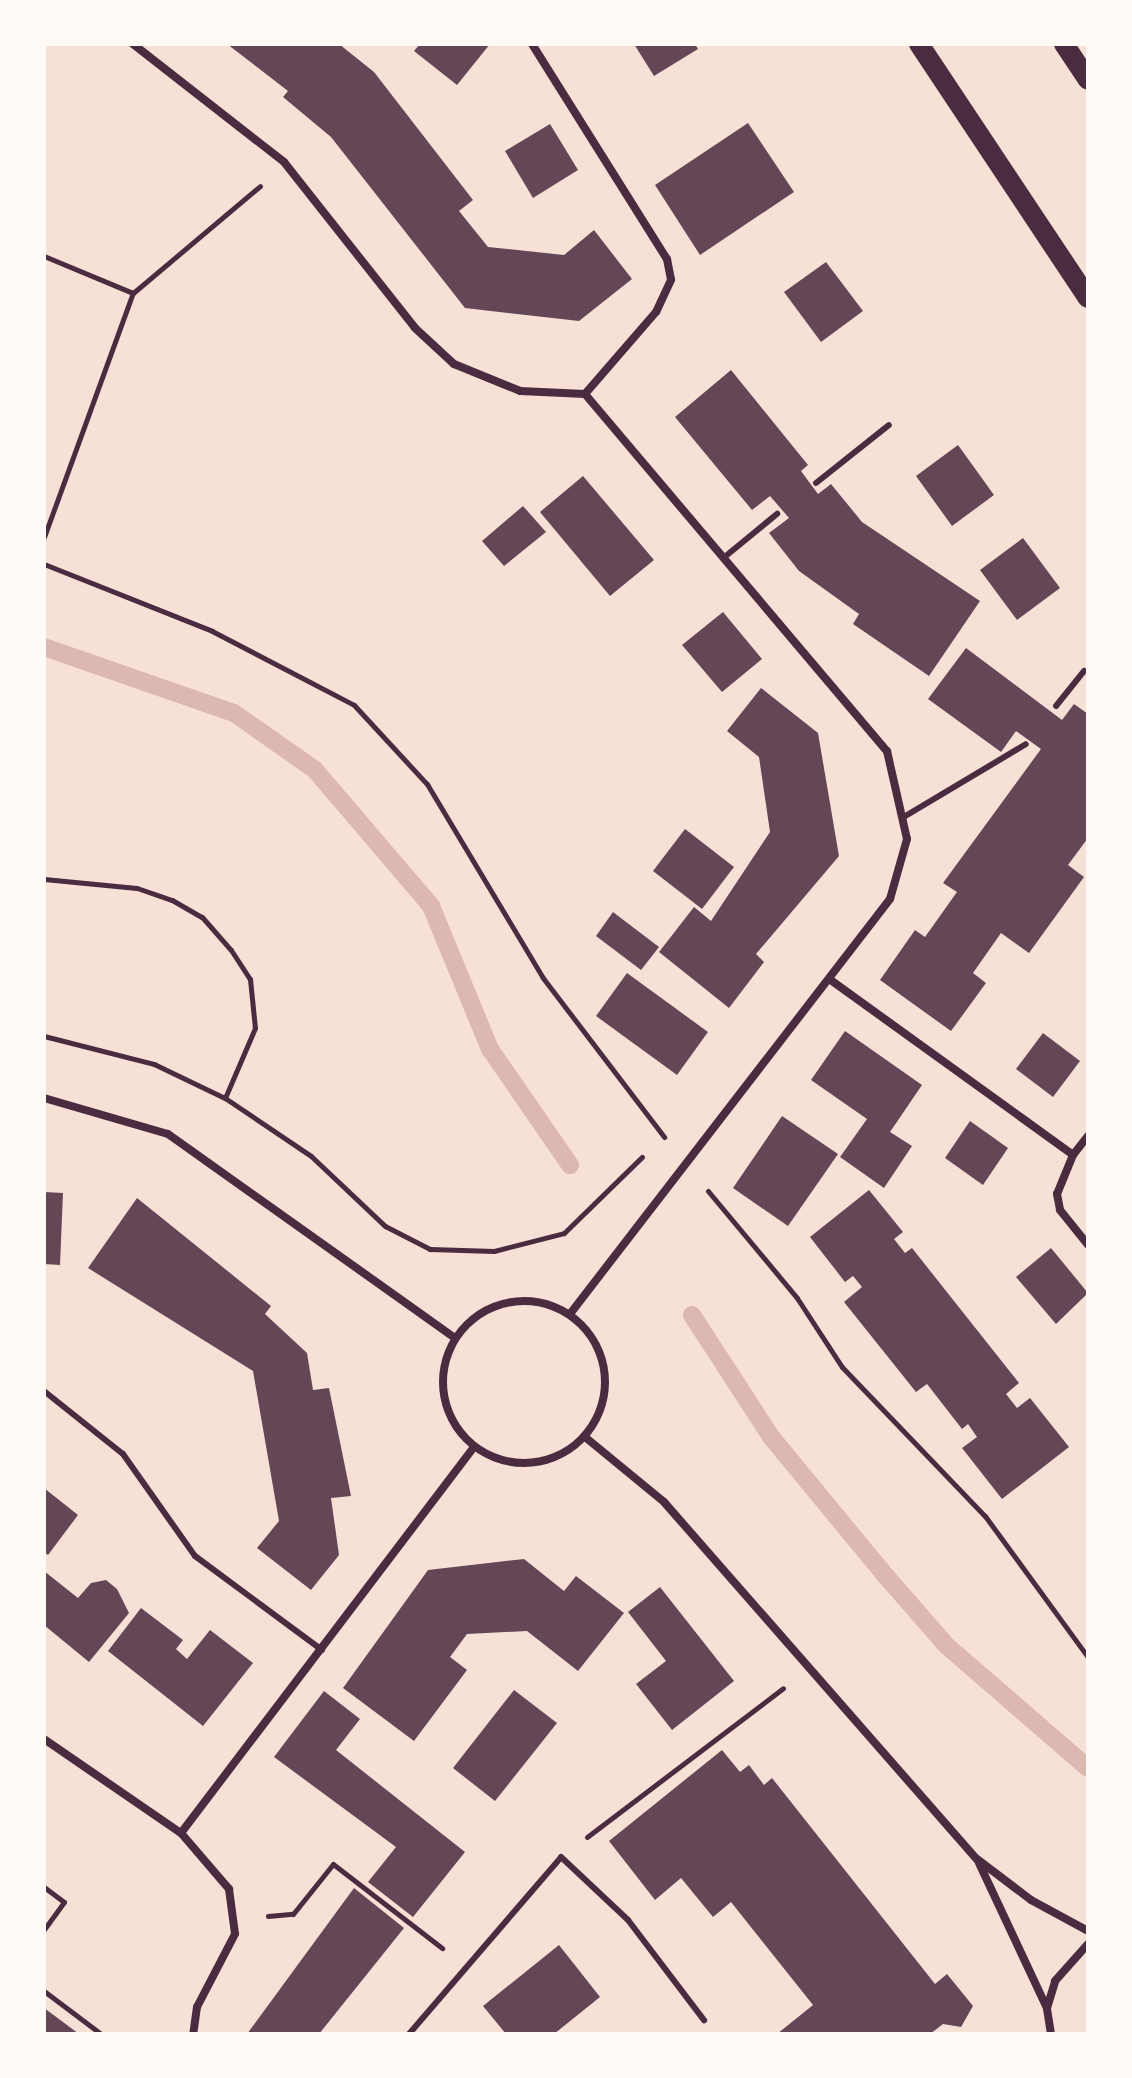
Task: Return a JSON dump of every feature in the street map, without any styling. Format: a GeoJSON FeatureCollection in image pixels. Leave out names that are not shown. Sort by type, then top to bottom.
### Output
{"type":"FeatureCollection","features":[{"type":"Feature","properties":{"kind":"main road"},"geometry":{"type":"LineString","coordinates":[[919,44],[1088,298]]}},
{"type":"Feature","properties":{"kind":"main road"},"geometry":{"type":"LineString","coordinates":[[1064,44],[1088,80]]}},
{"type":"Feature","properties":{"kind":"street"},"geometry":{"type":"LineString","coordinates":[[133,44],[284,162],[415,328],[454,364],[520,391],[585,394],[685,520],[727,555],[887,751],[902,818],[901,877],[832,981],[570,1314]]}},
{"type":"Feature","properties":{"kind":"street"},"geometry":{"type":"LineString","coordinates":[[532,44],[652,232],[671,280],[656,312],[585,394]]}},
{"type":"Feature","properties":{"kind":"street"},"geometry":{"type":"LineString","coordinates":[[832,981],[1073,1155]]}},
{"type":"Feature","properties":{"kind":"street"},"geometry":{"type":"LineString","coordinates":[[44,1098],[168,1134],[455,1338]]}},
{"type":"Feature","properties":{"kind":"street"},"geometry":{"type":"LineString","coordinates":[[1088,1136],[1073,1155],[1057,1194],[1060,1210],[1088,1245]]}},
{"type":"Feature","properties":{"kind":"street"},"geometry":{"type":"LineString","coordinates":[[520,1300],[570,1314],[599,1350],[605,1372],[598,1418],[585,1437],[555,1457],[519,1464],[474,1447],[443,1396],[455,1338],[472,1318],[520,1300]]}},
{"type":"Feature","properties":{"kind":"street"},"geometry":{"type":"LineString","coordinates":[[585,1437],[664,1502],[977,1859],[1031,1900],[1088,1931]]}},
{"type":"Feature","properties":{"kind":"street"},"geometry":{"type":"LineString","coordinates":[[181,1833],[474,1447]]}},
{"type":"Feature","properties":{"kind":"street"},"geometry":{"type":"LineString","coordinates":[[44,1739],[181,1833],[219,1871],[237,1918],[229,1951],[197,2007],[193,2034]]}},
{"type":"Feature","properties":{"kind":"street"},"geometry":{"type":"LineString","coordinates":[[977,1859],[1047,2008],[1051,2034]]}},
{"type":"Feature","properties":{"kind":"street"},"geometry":{"type":"LineString","coordinates":[[1047,2008],[1061,1971],[1088,1944]]}},
{"type":"Feature","properties":{"kind":"lane"},"geometry":{"type":"LineString","coordinates":[[816,483],[889,425]]}},
{"type":"Feature","properties":{"kind":"lane"},"geometry":{"type":"LineString","coordinates":[[727,555],[777,514]]}},
{"type":"Feature","properties":{"kind":"lane"},"geometry":{"type":"LineString","coordinates":[[1056,706],[1084,671]]}},
{"type":"Feature","properties":{"kind":"lane"},"geometry":{"type":"LineString","coordinates":[[902,818],[1026,744]]}},
{"type":"Feature","properties":{"kind":"lane"},"geometry":{"type":"LineString","coordinates":[[44,1391],[123,1454],[195,1556],[322,1650]]}},
{"type":"Feature","properties":{"kind":"lane"},"geometry":{"type":"LineString","coordinates":[[409,2034],[561,1857],[628,1920],[704,2020]]}},
{"type":"Feature","properties":{"kind":"path"},"geometry":{"type":"LineString","coordinates":[[44,537],[133,293],[284,162]]}},
{"type":"Feature","properties":{"kind":"path"},"geometry":{"type":"LineString","coordinates":[[44,256],[133,293]]}},
{"type":"Feature","properties":{"kind":"path"},"geometry":{"type":"LineString","coordinates":[[44,564],[212,631],[354,705],[427,784],[543,978],[663,1135],[797,1298],[842,1367],[985,1516],[1088,1657]]}},
{"type":"Feature","properties":{"kind":"path"},"geometry":{"type":"LineString","coordinates":[[44,879],[137,888],[172,900],[202,917],[231,950],[250,979],[255,1028],[225,1098]]}},
{"type":"Feature","properties":{"kind":"path"},"geometry":{"type":"LineString","coordinates":[[44,1036],[154,1064],[225,1098],[311,1156],[385,1226],[430,1249],[459,1253],[564,1233],[663,1135]]}},
{"type":"Feature","properties":{"kind":"path"},"geometry":{"type":"LineString","coordinates":[[561,1857],[808,1667]]}},
{"type":"Feature","properties":{"kind":"path"},"geometry":{"type":"LineString","coordinates":[[237,1918],[293,1914],[333,1864],[468,1968]]}},
{"type":"Feature","properties":{"kind":"path"},"geometry":{"type":"LineString","coordinates":[[44,1887],[64,1902],[44,1930]]}},
{"type":"Feature","properties":{"kind":"path"},"geometry":{"type":"LineString","coordinates":[[44,1991],[101,2034]]}},
{"type":"Feature","properties":{"kind":"building"},"geometry":{"type":"Polygon","coordinates":[[[227,44],[339,44],[374,72],[473,200],[459,211],[488,247],[564,255],[594,230],[632,279],[579,321],[465,308],[331,137],[283,97],[288,91],[227,44]]]}},
{"type":"Feature","properties":{"kind":"building"},"geometry":{"type":"Polygon","coordinates":[[[420,44],[490,44],[457,85],[414,51],[420,44]]]}},
{"type":"Feature","properties":{"kind":"building"},"geometry":{"type":"Polygon","coordinates":[[[634,44],[695,44],[698,49],[654,76],[634,44]]]}},
{"type":"Feature","properties":{"kind":"building"},"geometry":{"type":"Polygon","coordinates":[[[748,123],[794,192],[700,255],[655,185],[748,123]]]}},
{"type":"Feature","properties":{"kind":"building"},"geometry":{"type":"Polygon","coordinates":[[[550,124],[578,170],[533,198],[505,151],[550,124]]]}},
{"type":"Feature","properties":{"kind":"building"},"geometry":{"type":"Polygon","coordinates":[[[826,262],[863,311],[821,342],[784,292],[826,262]]]}},
{"type":"Feature","properties":{"kind":"building"},"geometry":{"type":"Polygon","coordinates":[[[731,370],[808,465],[801,471],[818,494],[831,484],[862,522],[980,601],[929,676],[853,624],[859,614],[799,571],[769,533],[789,518],[770,496],[752,510],[675,417],[731,370]]]}},
{"type":"Feature","properties":{"kind":"building"},"geometry":{"type":"Polygon","coordinates":[[[958,445],[994,495],[952,526],[916,476],[958,445]]]}},
{"type":"Feature","properties":{"kind":"building"},"geometry":{"type":"Polygon","coordinates":[[[583,476],[654,560],[610,596],[540,512],[583,476]]]}},
{"type":"Feature","properties":{"kind":"building"},"geometry":{"type":"Polygon","coordinates":[[[523,506],[546,532],[504,566],[482,541],[523,506]]]}},
{"type":"Feature","properties":{"kind":"building"},"geometry":{"type":"Polygon","coordinates":[[[1023,538],[1060,588],[1017,620],[980,570],[1023,538]]]}},
{"type":"Feature","properties":{"kind":"building"},"geometry":{"type":"Polygon","coordinates":[[[723,612],[762,659],[722,692],[682,645],[723,612]]]}},
{"type":"Feature","properties":{"kind":"building"},"geometry":{"type":"Polygon","coordinates":[[[966,648],[1062,720],[1074,704],[1088,714],[1088,838],[1068,865],[1084,877],[1029,953],[1001,933],[973,973],[986,983],[951,1031],[880,980],[915,930],[925,937],[957,892],[943,883],[1041,749],[1016,731],[1001,752],[928,699],[966,648]]]}},
{"type":"Feature","properties":{"kind":"building"},"geometry":{"type":"Polygon","coordinates":[[[761,688],[818,733],[839,856],[756,954],[764,962],[729,1008],[659,952],[694,907],[711,921],[770,832],[759,757],[727,731],[761,688]]]}},
{"type":"Feature","properties":{"kind":"building"},"geometry":{"type":"Polygon","coordinates":[[[685,829],[734,867],[702,909],[653,871],[685,829]]]}},
{"type":"Feature","properties":{"kind":"building"},"geometry":{"type":"Polygon","coordinates":[[[613,912],[659,947],[641,970],[596,936],[613,912]]]}},
{"type":"Feature","properties":{"kind":"building"},"geometry":{"type":"Polygon","coordinates":[[[627,973],[708,1032],[677,1075],[596,1016],[627,973]]]}},
{"type":"Feature","properties":{"kind":"building"},"geometry":{"type":"Polygon","coordinates":[[[845,1031],[922,1085],[890,1132],[912,1146],[884,1188],[840,1157],[867,1119],[811,1080],[845,1031]]]}},
{"type":"Feature","properties":{"kind":"building"},"geometry":{"type":"Polygon","coordinates":[[[1043,1033],[1080,1061],[1053,1097],[1016,1069],[1043,1033]]]}},
{"type":"Feature","properties":{"kind":"building"},"geometry":{"type":"Polygon","coordinates":[[[782,1116],[838,1154],[788,1226],[733,1188],[782,1116]]]}},
{"type":"Feature","properties":{"kind":"building"},"geometry":{"type":"Polygon","coordinates":[[[970,1121],[1008,1148],[983,1185],[945,1158],[970,1121]]]}},
{"type":"Feature","properties":{"kind":"building"},"geometry":{"type":"Polygon","coordinates":[[[869,1190],[903,1232],[894,1239],[905,1253],[912,1248],[1019,1383],[1006,1394],[1017,1408],[1030,1398],[1069,1447],[1002,1499],[962,1448],[977,1437],[968,1424],[962,1429],[927,1384],[916,1392],[844,1302],[862,1287],[853,1276],[845,1282],[810,1237],[869,1190]]]}},
{"type":"Feature","properties":{"kind":"building"},"geometry":{"type":"Polygon","coordinates":[[[44,1192],[63,1193],[60,1265],[44,1264],[44,1192]]]}},
{"type":"Feature","properties":{"kind":"building"},"geometry":{"type":"Polygon","coordinates":[[[137,1198],[271,1306],[265,1314],[307,1353],[313,1390],[329,1388],[351,1496],[331,1498],[339,1555],[311,1590],[257,1548],[279,1521],[253,1371],[88,1268],[137,1198]]]}},
{"type":"Feature","properties":{"kind":"building"},"geometry":{"type":"Polygon","coordinates":[[[1051,1248],[1088,1293],[1056,1324],[1016,1277],[1051,1248]]]}},
{"type":"Feature","properties":{"kind":"building"},"geometry":{"type":"Polygon","coordinates":[[[44,1488],[78,1515],[48,1555],[44,1552],[44,1488]]]}},
{"type":"Feature","properties":{"kind":"building"},"geometry":{"type":"Polygon","coordinates":[[[524,1559],[564,1591],[576,1576],[624,1613],[578,1671],[527,1631],[467,1634],[450,1657],[467,1670],[414,1741],[343,1688],[428,1570],[524,1559]]]}},
{"type":"Feature","properties":{"kind":"building"},"geometry":{"type":"Polygon","coordinates":[[[44,1571],[78,1598],[91,1583],[106,1580],[117,1589],[129,1613],[89,1662],[44,1625],[44,1571]]]}},
{"type":"Feature","properties":{"kind":"building"},"geometry":{"type":"Polygon","coordinates":[[[660,1587],[734,1681],[672,1730],[636,1684],[666,1661],[628,1612],[660,1587]]]}},
{"type":"Feature","properties":{"kind":"building"},"geometry":{"type":"Polygon","coordinates":[[[141,1608],[183,1640],[176,1649],[187,1659],[210,1630],[253,1663],[203,1726],[108,1651],[141,1608]]]}},
{"type":"Feature","properties":{"kind":"building"},"geometry":{"type":"Polygon","coordinates":[[[514,1690],[557,1723],[495,1801],[453,1768],[514,1690]]]}},
{"type":"Feature","properties":{"kind":"building"},"geometry":{"type":"Polygon","coordinates":[[[324,1691],[360,1719],[336,1750],[465,1852],[413,1917],[368,1882],[396,1847],[274,1757],[324,1691]]]}},
{"type":"Feature","properties":{"kind":"building"},"geometry":{"type":"Polygon","coordinates":[[[722,1750],[740,1772],[749,1765],[764,1785],[772,1778],[935,1984],[947,1974],[973,2006],[961,2027],[943,2024],[930,2034],[777,2034],[813,2005],[731,1902],[713,1917],[681,1878],[655,1900],[609,1841],[722,1750]]]}},
{"type":"Feature","properties":{"kind":"building"},"geometry":{"type":"Polygon","coordinates":[[[354,1888],[404,1928],[319,2034],[247,2034],[354,1888]]]}},
{"type":"Feature","properties":{"kind":"building"},"geometry":{"type":"Polygon","coordinates":[[[559,1945],[600,1997],[554,2034],[506,2034],[483,2006],[559,1945]]]}},
{"type":"Feature","properties":{"kind":"building"},"geometry":{"type":"Polygon","coordinates":[[[44,2008],[59,2019],[79,2034],[44,2034],[44,2008]]]}},
{"type":"Feature","properties":{"kind":"waterway"},"geometry":{"type":"LineString","coordinates":[[44,647],[234,713],[315,770],[431,906],[490,1049],[570,1165]]}},
{"type":"Feature","properties":{"kind":"waterway"},"geometry":{"type":"LineString","coordinates":[[692,1315],[772,1438],[947,1646],[1088,1768]]}}]}
